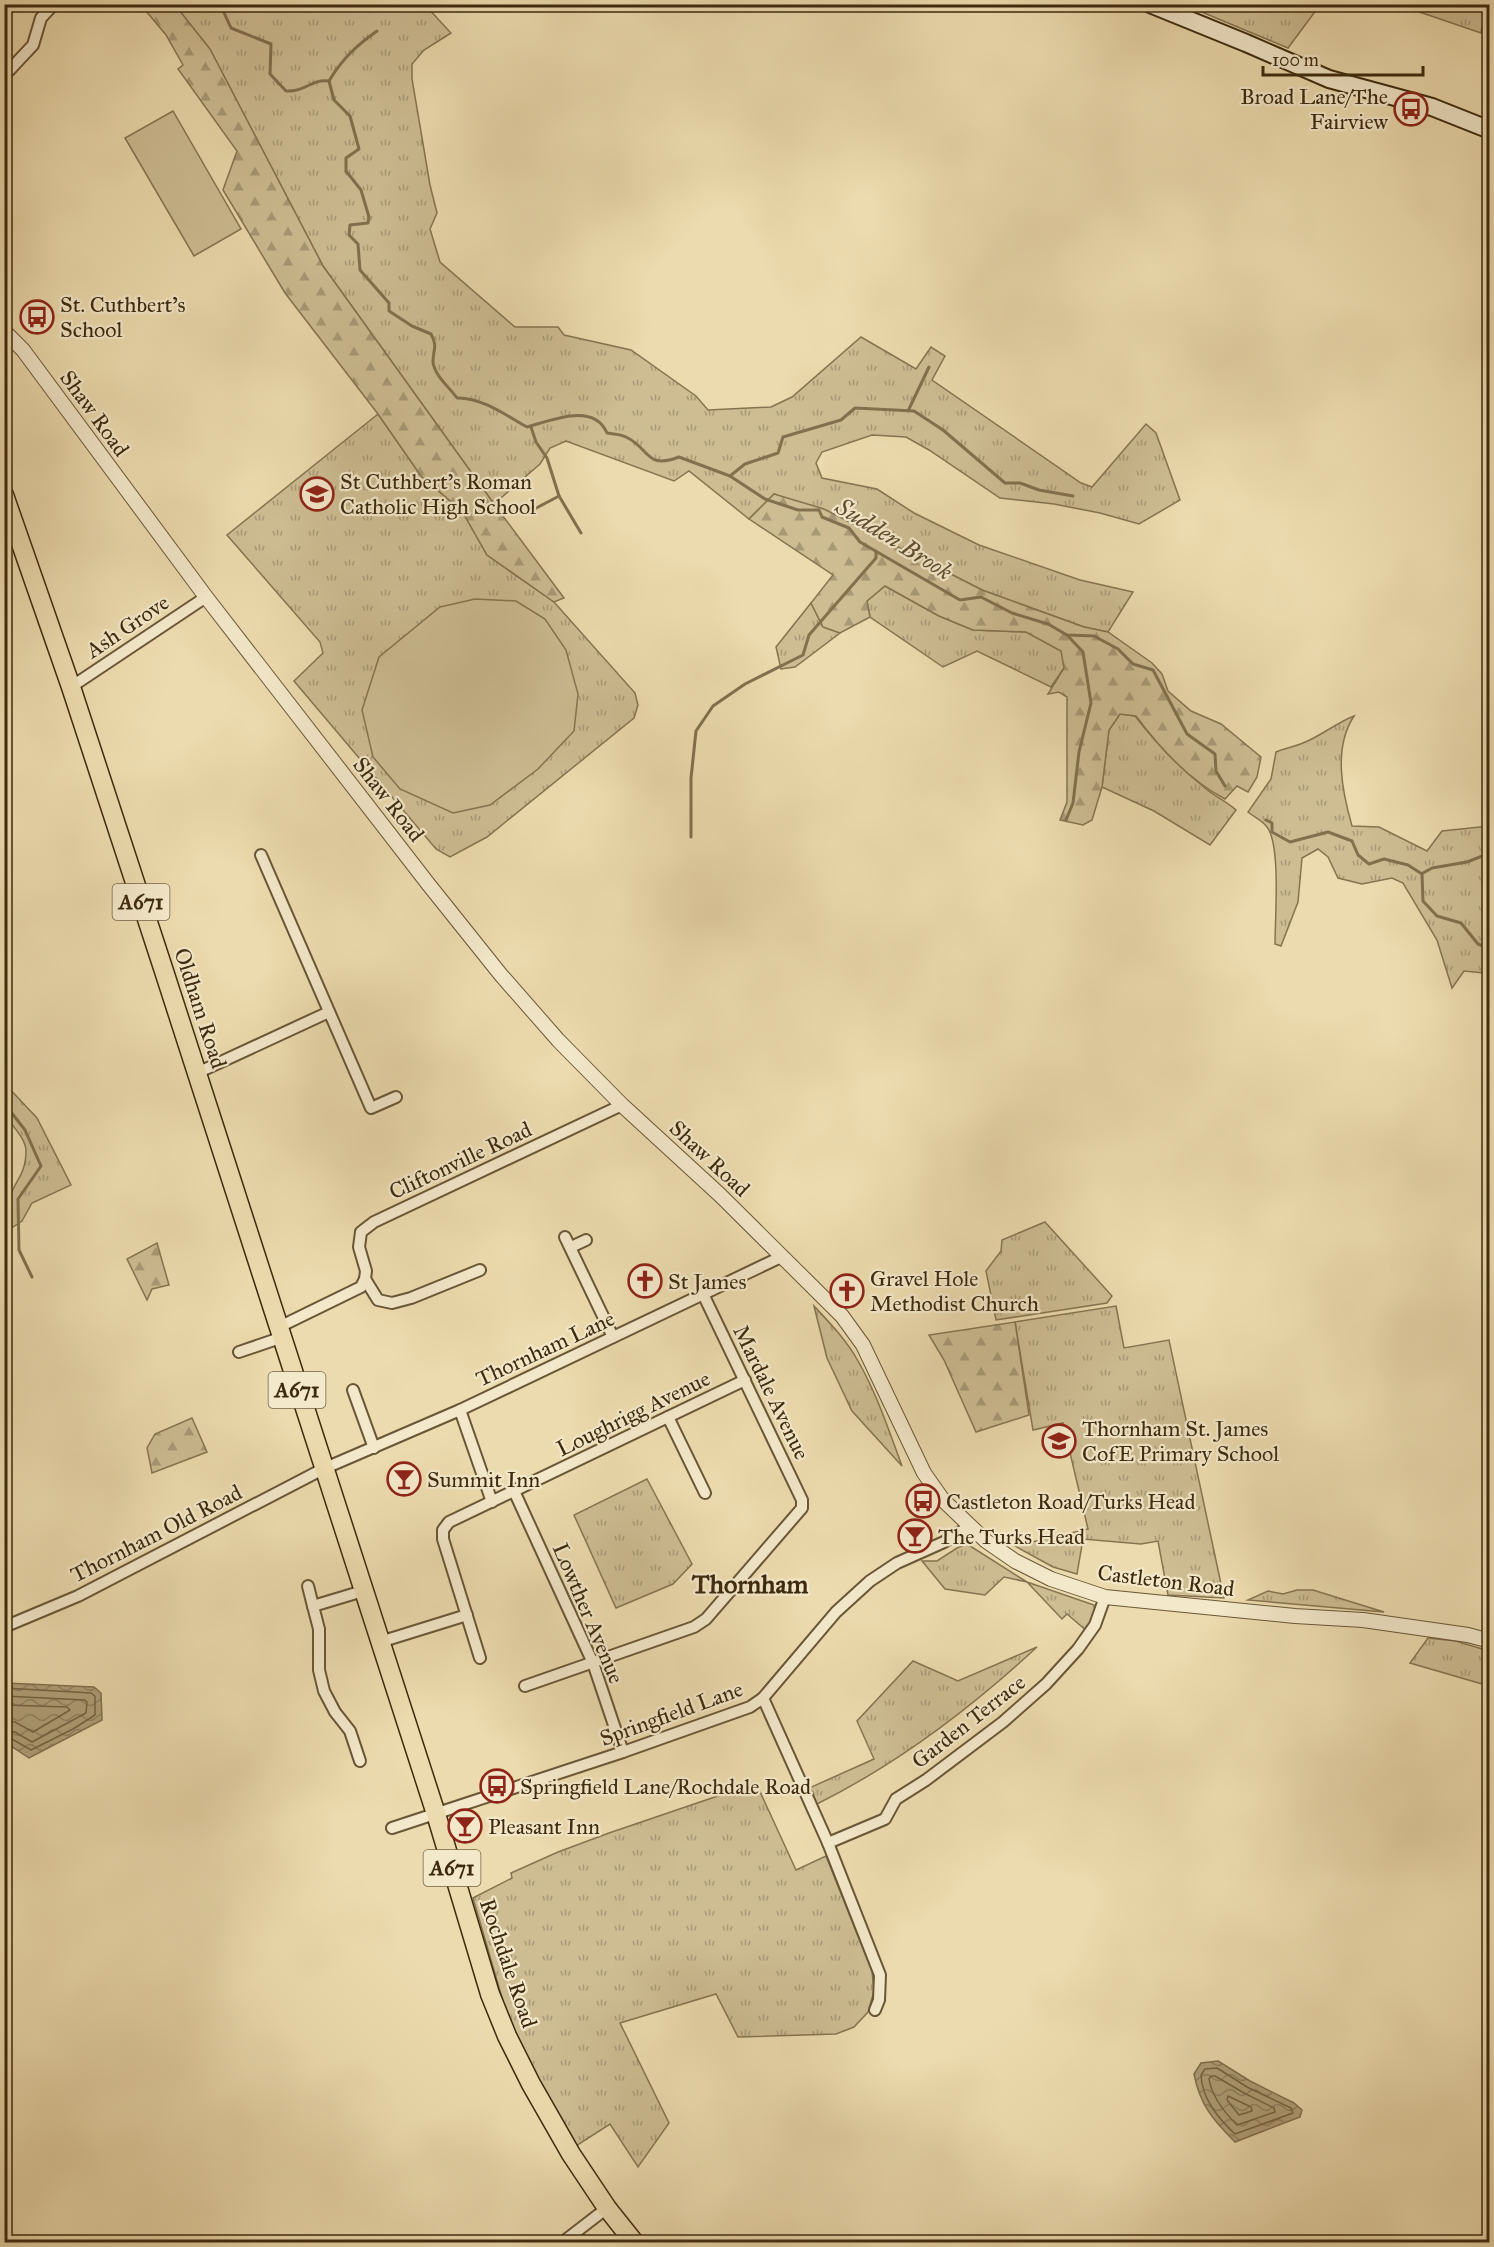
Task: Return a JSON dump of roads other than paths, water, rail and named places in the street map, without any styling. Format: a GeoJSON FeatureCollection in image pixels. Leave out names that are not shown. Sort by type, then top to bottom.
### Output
{"type":"FeatureCollection","features":[{"type":"Feature","properties":{"kind":"main road"},"geometry":{"type":"LineString","coordinates":[[1150,4],[1329,80],[1432,107],[1490,130]]}},
{"type":"Feature","properties":{"kind":"main road","name":"Oldham Road"},"geometry":{"type":"LineString","coordinates":[[4,495],[71,687],[323,1469]]}},
{"type":"Feature","properties":{"kind":"main road","name":"Rochdale Road"},"geometry":{"type":"LineString","coordinates":[[323,1469],[436,1814],[490,1994],[507,2036],[531,2084],[571,2154],[607,2208],[634,2242]]}},
{"type":"Feature","properties":{"kind":"street"},"geometry":{"type":"LineString","coordinates":[[4,76],[33,45],[41,18],[54,4]]}},
{"type":"Feature","properties":{"kind":"street","name":"Shaw Road"},"geometry":{"type":"LineString","coordinates":[[4,331],[23,351],[206,597],[501,975],[558,1040],[622,1105],[720,1195],[781,1257]]}},
{"type":"Feature","properties":{"kind":"street","name":"Ash Grove"},"geometry":{"type":"LineString","coordinates":[[71,687],[206,597]]}},
{"type":"Feature","properties":{"kind":"street"},"geometry":{"type":"LineString","coordinates":[[261,855],[371,1108],[396,1097]]}},
{"type":"Feature","properties":{"kind":"street"},"geometry":{"type":"LineString","coordinates":[[197,1073],[329,1012]]}},
{"type":"Feature","properties":{"kind":"street","name":"Cliftonville Road"},"geometry":{"type":"LineString","coordinates":[[364,1279],[366,1271],[359,1247],[361,1232],[374,1222],[622,1105]]}},
{"type":"Feature","properties":{"kind":"street"},"geometry":{"type":"LineString","coordinates":[[565,1237],[614,1337]]}},
{"type":"Feature","properties":{"kind":"street"},"geometry":{"type":"LineString","coordinates":[[571,1247],[586,1240]]}},
{"type":"Feature","properties":{"kind":"street","name":"Thornham Lane"},"geometry":{"type":"LineString","coordinates":[[323,1469],[460,1410],[781,1257]]}},
{"type":"Feature","properties":{"kind":"street","name":"Castleton Road"},"geometry":{"type":"LineString","coordinates":[[781,1257],[834,1308],[863,1345],[918,1463],[944,1500],[986,1541],[1015,1561],[1051,1579],[1105,1597],[1295,1616],[1363,1620],[1468,1635],[1490,1641]]}},
{"type":"Feature","properties":{"kind":"street"},"geometry":{"type":"LineString","coordinates":[[364,1279],[378,1300],[392,1303],[411,1298],[480,1270]]}},
{"type":"Feature","properties":{"kind":"street"},"geometry":{"type":"LineString","coordinates":[[239,1352],[279,1333],[361,1287],[364,1279]]}},
{"type":"Feature","properties":{"kind":"street","name":"Mardale Avenue"},"geometry":{"type":"LineString","coordinates":[[593,1663],[694,1627],[706,1619],[802,1508],[802,1500],[703,1294]]}},
{"type":"Feature","properties":{"kind":"street","name":"Loughrigg Avenue"},"geometry":{"type":"LineString","coordinates":[[467,1615],[443,1539],[443,1530],[449,1522],[745,1380]]}},
{"type":"Feature","properties":{"kind":"street"},"geometry":{"type":"LineString","coordinates":[[353,1390],[374,1448]]}},
{"type":"Feature","properties":{"kind":"street"},"geometry":{"type":"LineString","coordinates":[[460,1410],[492,1502]]}},
{"type":"Feature","properties":{"kind":"street"},"geometry":{"type":"LineString","coordinates":[[668,1417],[705,1493]]}},
{"type":"Feature","properties":{"kind":"street","name":"Thornham Old Road"},"geometry":{"type":"LineString","coordinates":[[4,1628],[78,1596],[323,1469]]}},
{"type":"Feature","properties":{"kind":"street","name":"Lowther Avenue"},"geometry":{"type":"LineString","coordinates":[[514,1491],[593,1663],[623,1752]]}},
{"type":"Feature","properties":{"kind":"street","name":"Springfield Lane"},"geometry":{"type":"LineString","coordinates":[[392,1828],[623,1752],[750,1707],[763,1698],[836,1612],[870,1581],[897,1563],[944,1542],[970,1526]]}},
{"type":"Feature","properties":{"kind":"street"},"geometry":{"type":"LineString","coordinates":[[308,1586],[319,1629],[319,1670],[324,1691],[335,1712],[350,1731],[360,1761]]}},
{"type":"Feature","properties":{"kind":"street"},"geometry":{"type":"LineString","coordinates":[[314,1606],[363,1591]]}},
{"type":"Feature","properties":{"kind":"street","name":"Garden Terrace"},"geometry":{"type":"LineString","coordinates":[[828,1843],[885,1819],[896,1799],[926,1780],[1004,1722],[1046,1684],[1078,1649],[1095,1625],[1105,1597]]}},
{"type":"Feature","properties":{"kind":"street"},"geometry":{"type":"LineString","coordinates":[[380,1642],[467,1615],[480,1658]]}},
{"type":"Feature","properties":{"kind":"street"},"geometry":{"type":"LineString","coordinates":[[525,1686],[593,1663]]}},
{"type":"Feature","properties":{"kind":"street"},"geometry":{"type":"LineString","coordinates":[[763,1698],[828,1843],[880,1975],[879,2000],[875,2010]]}},
{"type":"Feature","properties":{"kind":"street"},"geometry":{"type":"LineString","coordinates":[[563,2242],[607,2208]]}},
{"type":"Feature","properties":{"kind":"water"},"geometry":{"type":"Polygon","coordinates":[[[5,1683],[94,1687],[101,1693],[102,1720],[29,1758],[5,1742],[5,1683]]]}},
{"type":"Feature","properties":{"kind":"water"},"geometry":{"type":"Polygon","coordinates":[[[1218,2061],[1250,2081],[1294,2103],[1302,2110],[1300,2117],[1235,2142],[1208,2111],[1200,2095],[1194,2074],[1201,2063],[1218,2061]]]}},
{"type":"Feature","properties":{"kind":"waterway","name":"Sudden Brook"},"geometry":{"type":"LineString","coordinates":[[220,4],[231,28],[271,44],[270,74],[286,91],[329,81],[334,100],[350,116],[359,149],[346,158],[346,171],[361,190],[369,217],[368,223],[350,225],[349,235],[358,244],[360,270],[389,303],[389,311],[412,326],[431,334],[435,345],[434,367],[457,398],[484,404],[527,427],[571,416],[593,418],[607,433],[626,437],[654,459],[660,461],[679,457],[730,476],[765,499],[798,510],[819,510],[822,517],[849,528],[860,542],[960,600],[981,597],[1012,613],[1048,624],[1067,635],[1094,636],[1118,649],[1133,664],[1153,670],[1187,734],[1215,754],[1216,771],[1225,786]]}},
{"type":"Feature","properties":{"kind":"waterway"},"geometry":{"type":"LineString","coordinates":[[329,81],[350,53],[377,31]]}},
{"type":"Feature","properties":{"kind":"waterway"},"geometry":{"type":"LineString","coordinates":[[908,411],[929,367]]}},
{"type":"Feature","properties":{"kind":"waterway"},"geometry":{"type":"LineString","coordinates":[[730,476],[745,464],[778,453],[783,437],[841,420],[855,408],[914,411],[943,430],[1005,483],[1020,483],[1039,490],[1073,496]]}},
{"type":"Feature","properties":{"kind":"waterway"},"geometry":{"type":"LineString","coordinates":[[531,427],[536,442],[547,458],[559,496],[581,533]]}},
{"type":"Feature","properties":{"kind":"waterway"},"geometry":{"type":"LineString","coordinates":[[525,514],[559,496]]}},
{"type":"Feature","properties":{"kind":"waterway"},"geometry":{"type":"LineString","coordinates":[[691,837],[691,778],[696,731],[713,706],[745,684],[803,655],[809,635],[876,558],[876,551]]}},
{"type":"Feature","properties":{"kind":"waterway"},"geometry":{"type":"LineString","coordinates":[[1066,820],[1073,803],[1079,752],[1091,703],[1083,652],[1067,635]]}},
{"type":"Feature","properties":{"kind":"waterway"},"geometry":{"type":"LineString","coordinates":[[1266,820],[1272,823],[1272,832],[1290,842],[1328,832],[1352,841],[1358,855],[1369,864],[1384,859],[1408,865],[1422,874],[1423,901],[1437,916],[1461,923],[1478,944],[1490,949]]}},
{"type":"Feature","properties":{"kind":"waterway"},"geometry":{"type":"LineString","coordinates":[[1423,873],[1432,868],[1467,862],[1490,853]]}},
{"type":"Feature","properties":{"kind":"waterway"},"geometry":{"type":"LineString","coordinates":[[4,1103],[25,1130],[41,1166],[18,1199],[19,1250],[32,1277]]}},
{"type":"Feature","properties":{"kind":"place","name":"Broad Lane/The Fairview"},"geometry":{"type":"Point","coordinates":[1411,109]}},
{"type":"Feature","properties":{"kind":"place","name":"St. Cuthbert's School"},"geometry":{"type":"Point","coordinates":[37,317]}},
{"type":"Feature","properties":{"kind":"place","name":"St Cuthbert's Roman Catholic High School"},"geometry":{"type":"Point","coordinates":[317,494]}},
{"type":"Feature","properties":{"kind":"place","name":"St James"},"geometry":{"type":"Point","coordinates":[645,1281]}},
{"type":"Feature","properties":{"kind":"place","name":"Gravel Hole Methodist Church"},"geometry":{"type":"Point","coordinates":[847,1291]}},
{"type":"Feature","properties":{"kind":"place","name":"Thornham St. James CofE Primary School"},"geometry":{"type":"Point","coordinates":[1059,1441]}},
{"type":"Feature","properties":{"kind":"place","name":"Summit Inn"},"geometry":{"type":"Point","coordinates":[404,1479]}},
{"type":"Feature","properties":{"kind":"place","name":"Castleton Road/Turks Head"},"geometry":{"type":"Point","coordinates":[923,1501]}},
{"type":"Feature","properties":{"kind":"place","name":"The Turks Head"},"geometry":{"type":"Point","coordinates":[915,1536]}},
{"type":"Feature","properties":{"kind":"place","name":"Springfield Lane/Rochdale Road"},"geometry":{"type":"Point","coordinates":[497,1786]}},
{"type":"Feature","properties":{"kind":"place","name":"Pleasant Inn"},"geometry":{"type":"Point","coordinates":[465,1826]}},
{"type":"Feature","properties":{"kind":"district","name":"Thornham"},"geometry":{"type":"Point","coordinates":[750,1584]}}]}
